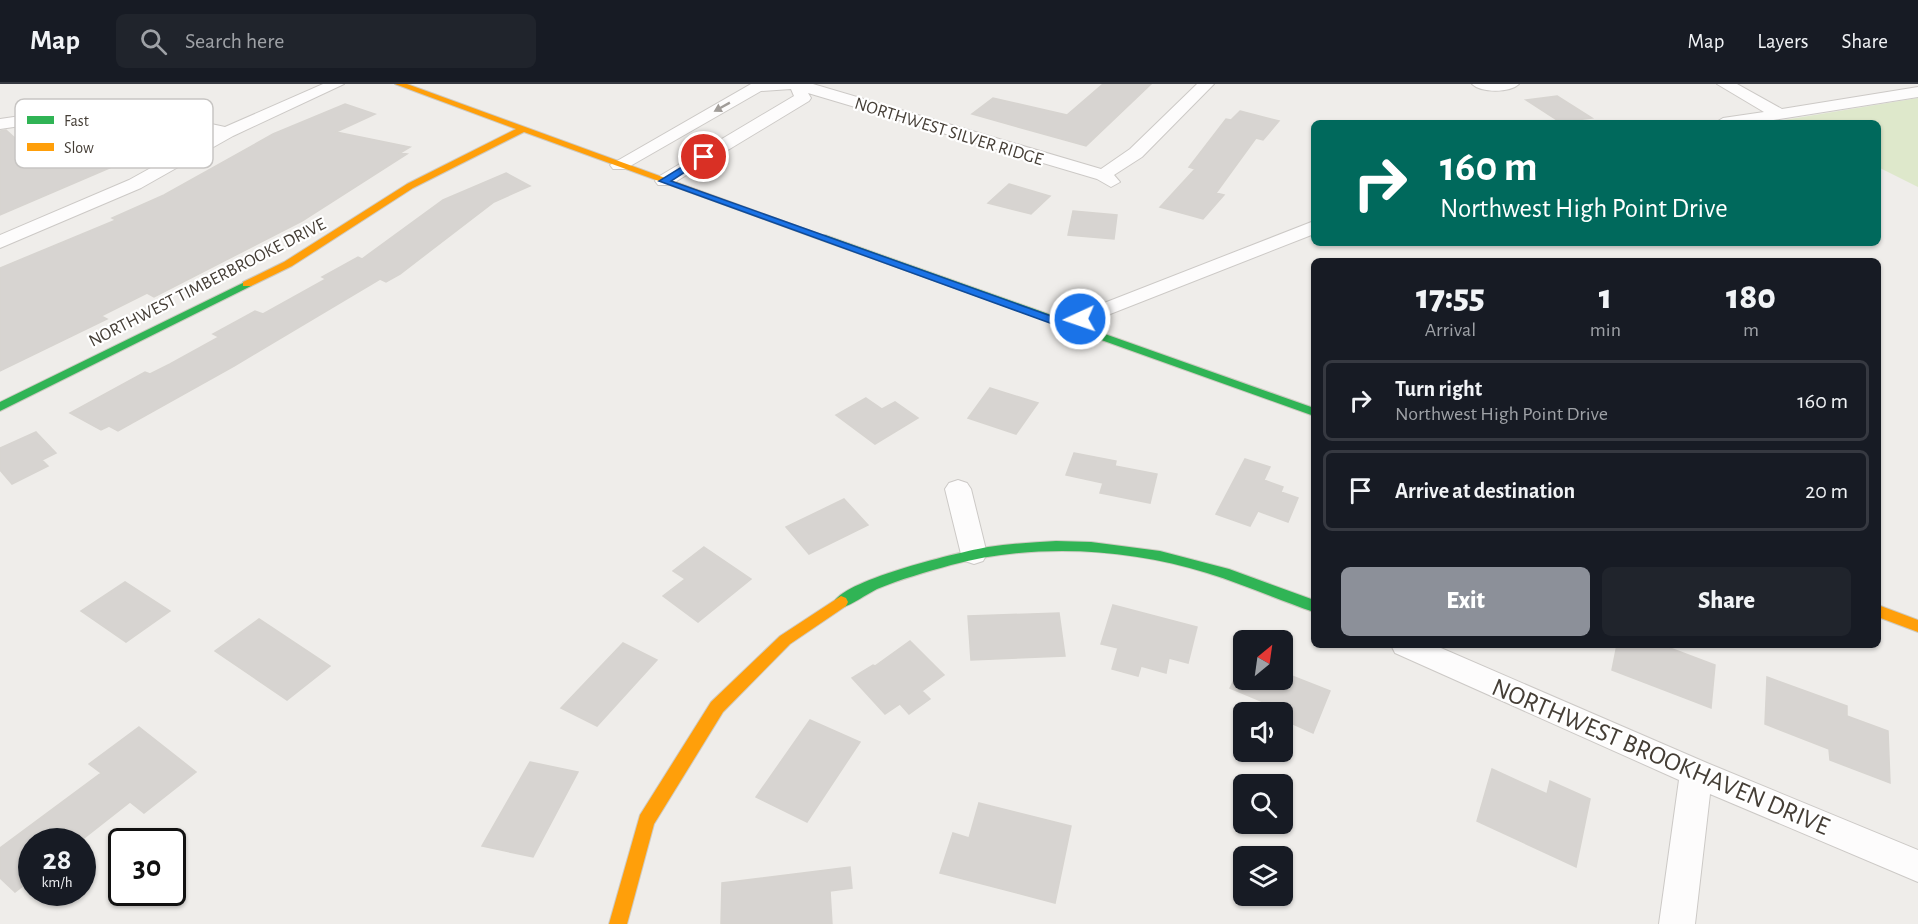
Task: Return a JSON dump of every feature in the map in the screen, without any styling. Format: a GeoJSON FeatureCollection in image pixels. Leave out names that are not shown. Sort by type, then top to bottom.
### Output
{"type":"FeatureCollection","features":[{"type":"Feature","properties":{"kind":"main road"},"geometry":{"type":"LineString","coordinates":[[399,84],[521,130],[1311,411]]}},
{"type":"Feature","properties":{"kind":"main road","name":"NORTHWEST TIMBERBROOKE DRIVE"},"geometry":{"type":"LineString","coordinates":[[0,406],[288,264],[410,186],[521,130]]}},
{"type":"Feature","properties":{"kind":"main road"},"geometry":{"type":"LineString","coordinates":[[618,924],[646,821],[717,706],[785,640],[864,587],[937,563],[974,554],[1056,544],[1147,553],[1195,564],[1311,605]]}},
{"type":"Feature","properties":{"kind":"main road"},"geometry":{"type":"LineString","coordinates":[[1881,612],[1918,626]]}},
{"type":"Feature","properties":{"kind":"street"},"geometry":{"type":"LineString","coordinates":[[213,140],[336,84]]}},
{"type":"Feature","properties":{"kind":"street"},"geometry":{"type":"LineString","coordinates":[[619,165],[757,87],[797,84],[803,98],[664,181]]}},
{"type":"Feature","properties":{"kind":"street","name":"NORTHWEST SILVER RIDGE"},"geometry":{"type":"LineString","coordinates":[[797,84],[1107,179],[1206,84]]}},
{"type":"Feature","properties":{"kind":"street"},"geometry":{"type":"LineString","coordinates":[[1480,84],[1486,86],[1511,84]]}},
{"type":"Feature","properties":{"kind":"street"},"geometry":{"type":"LineString","coordinates":[[1725,84],[1780,114]]}},
{"type":"Feature","properties":{"kind":"street"},"geometry":{"type":"LineString","coordinates":[[1742,120],[1918,92]]}},
{"type":"Feature","properties":{"kind":"street"},"geometry":{"type":"LineString","coordinates":[[0,124],[15,122]]}},
{"type":"Feature","properties":{"kind":"street"},"geometry":{"type":"LineString","coordinates":[[213,129],[227,132]]}},
{"type":"Feature","properties":{"kind":"street"},"geometry":{"type":"LineString","coordinates":[[0,242],[135,184],[163,168]]}},
{"type":"Feature","properties":{"kind":"street"},"geometry":{"type":"LineString","coordinates":[[1065,325],[1311,228]]}},
{"type":"Feature","properties":{"kind":"street"},"geometry":{"type":"LineString","coordinates":[[958,489],[974,554]]}},
{"type":"Feature","properties":{"kind":"street","name":"NORTHWEST BROOKHAVEN DRIVE"},"geometry":{"type":"LineString","coordinates":[[1412,648],[1696,773],[1918,866]]}},
{"type":"Feature","properties":{"kind":"street"},"geometry":{"type":"LineString","coordinates":[[1677,924],[1696,773]]}},
{"type":"Feature","properties":{"kind":"green space"},"geometry":{"type":"Polygon","coordinates":[[[1918,98],[1918,187],[1881,168],[1881,120],[1784,120],[1918,98]]]}},
{"type":"Feature","properties":{"kind":"building"},"geometry":{"type":"Polygon","coordinates":[[[1103,84],[1151,84],[1086,146],[972,114],[993,98],[1067,115],[1103,84]]]}},
{"type":"Feature","properties":{"kind":"building"},"geometry":{"type":"Polygon","coordinates":[[[1557,96],[1592,118],[1557,120],[1526,100],[1557,96]]]}},
{"type":"Feature","properties":{"kind":"building"},"geometry":{"type":"Polygon","coordinates":[[[345,104],[375,114],[336,132],[410,147],[400,153],[407,154],[302,221],[154,297],[147,293],[101,316],[107,319],[0,371],[0,268],[116,220],[112,218],[164,195],[273,134],[345,104]]]}},
{"type":"Feature","properties":{"kind":"building"},"geometry":{"type":"Polygon","coordinates":[[[1240,111],[1279,121],[1263,140],[1256,138],[1216,193],[1224,195],[1203,219],[1160,207],[1195,169],[1189,167],[1226,119],[1231,120],[1240,111]]]}},
{"type":"Feature","properties":{"kind":"building"},"geometry":{"type":"Polygon","coordinates":[[[6,130],[15,138],[15,168],[110,168],[0,215],[0,131],[6,130]]]}},
{"type":"Feature","properties":{"kind":"building"},"geometry":{"type":"Polygon","coordinates":[[[506,173],[530,186],[494,202],[400,274],[386,282],[380,279],[234,366],[118,431],[109,426],[101,430],[70,413],[145,372],[150,374],[219,337],[213,334],[255,311],[263,314],[326,279],[322,277],[358,257],[362,259],[443,200],[506,173]]]}},
{"type":"Feature","properties":{"kind":"building"},"geometry":{"type":"Polygon","coordinates":[[[1009,184],[1050,196],[1031,214],[988,203],[1009,184]]]}},
{"type":"Feature","properties":{"kind":"building"},"geometry":{"type":"Polygon","coordinates":[[[1073,211],[1117,215],[1114,239],[1068,235],[1073,211]]]}},
{"type":"Feature","properties":{"kind":"building"},"geometry":{"type":"Polygon","coordinates":[[[990,388],[1038,403],[1016,434],[968,418],[990,388]]]}},
{"type":"Feature","properties":{"kind":"building"},"geometry":{"type":"Polygon","coordinates":[[[866,398],[882,409],[895,402],[918,418],[875,444],[836,415],[866,398]]]}},
{"type":"Feature","properties":{"kind":"building"},"geometry":{"type":"Polygon","coordinates":[[[36,432],[56,453],[42,460],[48,466],[12,484],[0,470],[0,448],[36,432]]]}},
{"type":"Feature","properties":{"kind":"building"},"geometry":{"type":"Polygon","coordinates":[[[1074,453],[1116,461],[1115,466],[1157,474],[1150,503],[1100,493],[1103,483],[1066,475],[1074,453]]]}},
{"type":"Feature","properties":{"kind":"building"},"geometry":{"type":"Polygon","coordinates":[[[1245,459],[1270,467],[1264,480],[1283,487],[1281,492],[1298,498],[1288,522],[1258,511],[1250,526],[1216,514],[1245,459]]]}},
{"type":"Feature","properties":{"kind":"building"},"geometry":{"type":"Polygon","coordinates":[[[844,499],[868,525],[809,554],[786,527],[844,499]]]}},
{"type":"Feature","properties":{"kind":"building"},"geometry":{"type":"Polygon","coordinates":[[[704,547],[751,579],[698,622],[663,596],[685,579],[673,571],[704,547]]]}},
{"type":"Feature","properties":{"kind":"building"},"geometry":{"type":"Polygon","coordinates":[[[125,582],[170,611],[126,642],[81,611],[125,582]]]}},
{"type":"Feature","properties":{"kind":"building"},"geometry":{"type":"Polygon","coordinates":[[[1113,605],[1197,627],[1188,663],[1169,658],[1166,673],[1141,666],[1138,676],[1112,669],[1118,648],[1101,644],[1113,605]]]}},
{"type":"Feature","properties":{"kind":"building"},"geometry":{"type":"Polygon","coordinates":[[[1059,613],[1065,656],[971,660],[968,616],[1059,613]]]}},
{"type":"Feature","properties":{"kind":"building"},"geometry":{"type":"Polygon","coordinates":[[[259,619],[330,666],[287,700],[215,651],[259,619]]]}},
{"type":"Feature","properties":{"kind":"building"},"geometry":{"type":"Polygon","coordinates":[[[910,641],[944,675],[922,691],[930,699],[909,714],[900,704],[885,714],[852,678],[873,665],[875,666],[910,641]]]}},
{"type":"Feature","properties":{"kind":"building"},"geometry":{"type":"Polygon","coordinates":[[[623,643],[657,660],[597,726],[561,708],[623,643]]]}},
{"type":"Feature","properties":{"kind":"building"},"geometry":{"type":"Polygon","coordinates":[[[1616,648],[1670,648],[1715,665],[1711,708],[1612,670],[1616,648]]]}},
{"type":"Feature","properties":{"kind":"building"},"geometry":{"type":"Polygon","coordinates":[[[1293,676],[1330,691],[1313,733],[1293,724],[1293,702],[1264,702],[1235,690],[1293,690],[1293,676]]]}},
{"type":"Feature","properties":{"kind":"building"},"geometry":{"type":"Polygon","coordinates":[[[1767,677],[1847,706],[1847,716],[1888,731],[1890,783],[1830,760],[1829,749],[1765,724],[1767,677]]]}},
{"type":"Feature","properties":{"kind":"building"},"geometry":{"type":"Polygon","coordinates":[[[810,720],[860,742],[807,822],[756,797],[810,720]]]}},
{"type":"Feature","properties":{"kind":"building"},"geometry":{"type":"Polygon","coordinates":[[[139,727],[196,772],[144,813],[130,802],[96,829],[27,828],[101,773],[89,764],[139,727]]]}},
{"type":"Feature","properties":{"kind":"building"},"geometry":{"type":"Polygon","coordinates":[[[530,762],[578,772],[533,857],[482,846],[530,762]]]}},
{"type":"Feature","properties":{"kind":"building"},"geometry":{"type":"Polygon","coordinates":[[[1492,769],[1547,794],[1550,781],[1590,799],[1576,867],[1477,821],[1492,769]]]}},
{"type":"Feature","properties":{"kind":"building"},"geometry":{"type":"Polygon","coordinates":[[[979,803],[1071,826],[1055,903],[940,873],[953,833],[969,838],[979,803]]]}},
{"type":"Feature","properties":{"kind":"building"},"geometry":{"type":"Polygon","coordinates":[[[18,835],[18,890],[15,892],[0,878],[0,848],[18,835]]]}},
{"type":"Feature","properties":{"kind":"building"},"geometry":{"type":"Polygon","coordinates":[[[850,867],[852,888],[830,891],[832,924],[721,924],[722,883],[850,867]]]}},
{"type":"Feature","properties":{"kind":"traffic: fast"},"geometry":{"type":"LineString","coordinates":[[825,238],[1311,411]]}},
{"type":"Feature","properties":{"kind":"traffic: fast"},"geometry":{"type":"LineString","coordinates":[[0,407],[247,284]]}},
{"type":"Feature","properties":{"kind":"traffic: fast"},"geometry":{"type":"LineString","coordinates":[[841,602],[879,582],[953,559],[987,552],[1056,546],[1126,550],[1160,556],[1224,573],[1311,605]]}},
{"type":"Feature","properties":{"kind":"traffic: slow"},"geometry":{"type":"LineString","coordinates":[[399,84],[825,238]]}},
{"type":"Feature","properties":{"kind":"traffic: slow"},"geometry":{"type":"LineString","coordinates":[[247,284],[288,264],[410,186],[521,130]]}},
{"type":"Feature","properties":{"kind":"traffic: slow"},"geometry":{"type":"LineString","coordinates":[[618,924],[646,821],[717,707],[785,640],[841,602]]}},
{"type":"Feature","properties":{"kind":"traffic: slow"},"geometry":{"type":"LineString","coordinates":[[1881,612],[1918,626]]}},
{"type":"Feature","properties":{"kind":"route"},"geometry":{"type":"LineString","coordinates":[[704,157],[664,181],[1065,325],[1080,319]]}}]}
